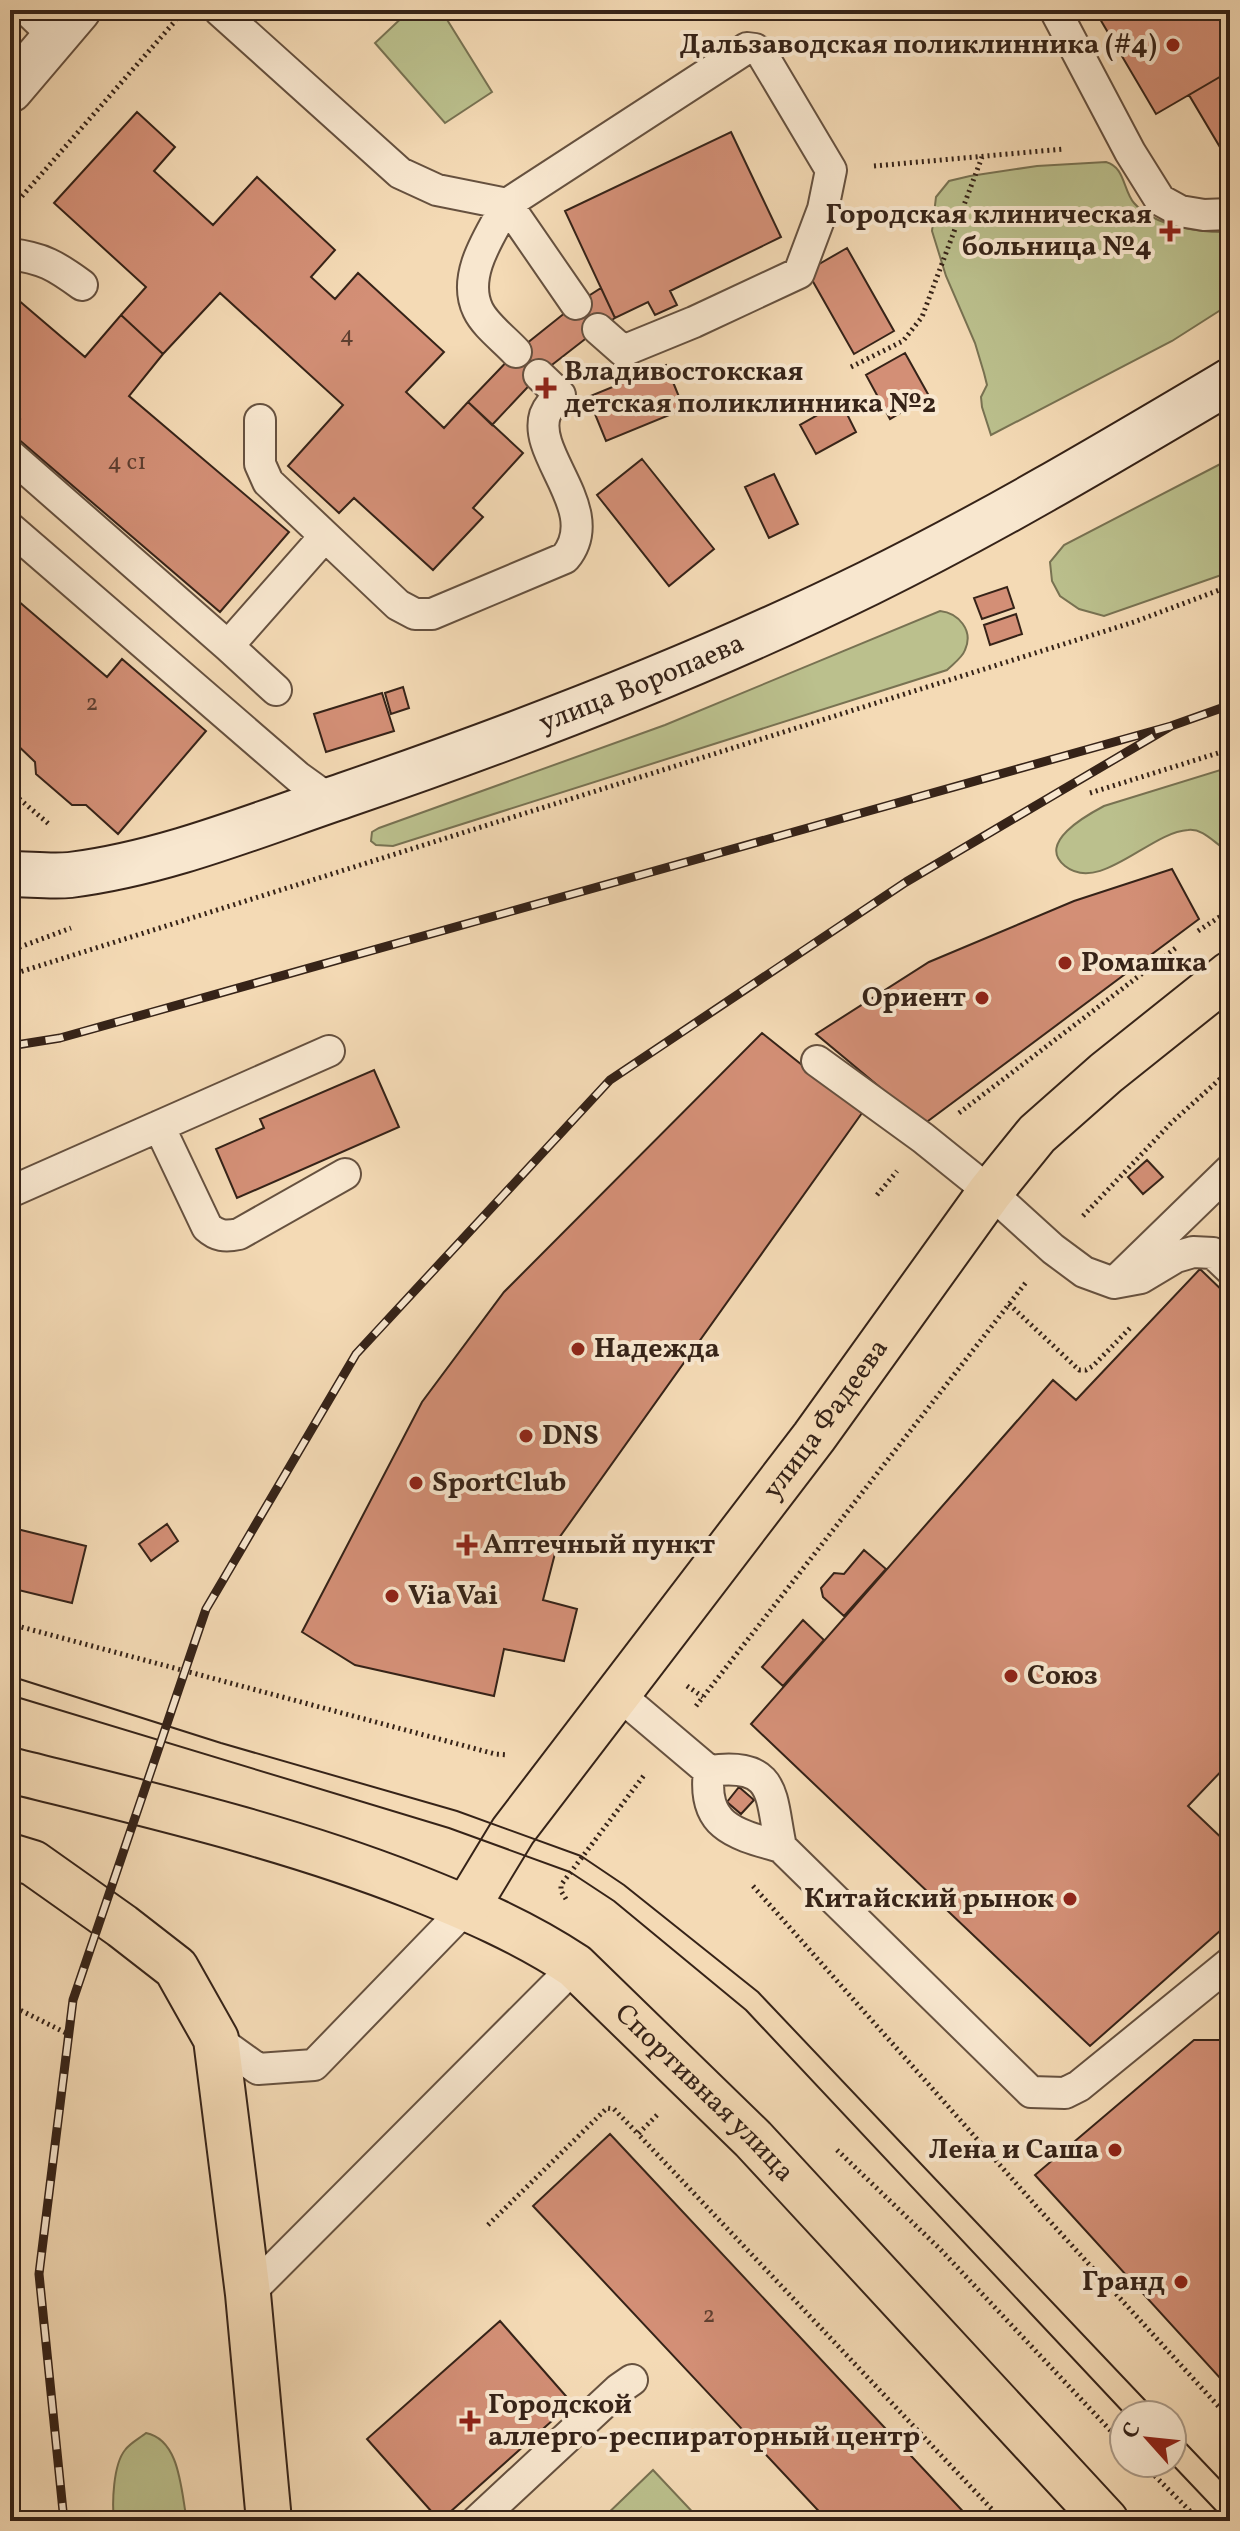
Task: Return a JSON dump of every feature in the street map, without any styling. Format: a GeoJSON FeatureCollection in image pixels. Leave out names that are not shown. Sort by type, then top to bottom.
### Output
{"type":"FeatureCollection","features":[{"type":"Feature","properties":{"kind":"main road"},"geometry":{"type":"LineString","coordinates":[[10,90],[59,18]]}},
{"type":"Feature","properties":{"kind":"main road","name":"улица Воропаева"},"geometry":{"type":"LineString","coordinates":[[10,874],[67,876],[157,858],[460,756],[622,693],[869,583],[1064,480],[1230,381]]}},
{"type":"Feature","properties":{"kind":"main road","name":"улица Фадеева"},"geometry":{"type":"LineString","coordinates":[[467,1907],[513,1831],[814,1437],[990,1192],[1037,1134],[1106,1073],[1230,974]]}},
{"type":"Feature","properties":{"kind":"main road","name":"Спортивная улица"},"geometry":{"type":"LineString","coordinates":[[10,1770],[199,1817],[356,1864],[467,1907],[546,1947],[575,1966],[753,2139],[1106,2521]]}},
{"type":"Feature","properties":{"kind":"main road"},"geometry":{"type":"LineString","coordinates":[[22,1860],[122,1926],[176,1968],[216,2039],[248,2294],[269,2521]]}},
{"type":"Feature","properties":{"kind":"lane"},"geometry":{"type":"LineString","coordinates":[[219,10],[400,173],[437,190],[507,204],[576,304]]}},
{"type":"Feature","properties":{"kind":"lane"},"geometry":{"type":"LineString","coordinates":[[1055,10],[1130,152],[1160,200],[1180,211],[1204,215],[1230,214]]}},
{"type":"Feature","properties":{"kind":"lane"},"geometry":{"type":"LineString","coordinates":[[516,352],[479,313],[472,296],[473,276],[507,204],[747,48],[755,49],[762,54],[831,170],[823,209],[799,273],[623,351],[598,329]]}},
{"type":"Feature","properties":{"kind":"lane"},"geometry":{"type":"LineString","coordinates":[[10,254],[52,263],[82,285]]}},
{"type":"Feature","properties":{"kind":"lane"},"geometry":{"type":"LineString","coordinates":[[260,420],[260,464],[268,482],[398,605],[415,614],[432,614],[565,558],[575,545],[577,526],[570,495],[544,431],[545,416],[560,395],[539,375]]}},
{"type":"Feature","properties":{"kind":"lane"},"geometry":{"type":"LineString","coordinates":[[10,455],[276,690]]}},
{"type":"Feature","properties":{"kind":"lane"},"geometry":{"type":"LineString","coordinates":[[10,528],[298,777],[330,800]]}},
{"type":"Feature","properties":{"kind":"lane"},"geometry":{"type":"LineString","coordinates":[[228,646],[325,536]]}},
{"type":"Feature","properties":{"kind":"lane"},"geometry":{"type":"LineString","coordinates":[[10,1192],[329,1051]]}},
{"type":"Feature","properties":{"kind":"lane"},"geometry":{"type":"LineString","coordinates":[[817,1061],[923,1138],[1084,1272],[1114,1283],[1141,1278],[1176,1257],[1193,1252],[1213,1253],[1230,1269]]}},
{"type":"Feature","properties":{"kind":"lane"},"geometry":{"type":"LineString","coordinates":[[159,1126],[207,1227],[216,1234],[228,1237],[239,1234],[345,1174]]}},
{"type":"Feature","properties":{"kind":"lane"},"geometry":{"type":"LineString","coordinates":[[1114,1283],[1230,1170]]}},
{"type":"Feature","properties":{"kind":"lane"},"geometry":{"type":"LineString","coordinates":[[618,1694],[709,1771],[745,1770],[768,1787],[775,1805],[781,1847]]}},
{"type":"Feature","properties":{"kind":"lane"},"geometry":{"type":"LineString","coordinates":[[709,1771],[706,1793],[713,1814],[742,1836],[781,1847],[1031,2092],[1065,2093],[1079,2086],[1230,1963]]}},
{"type":"Feature","properties":{"kind":"lane"},"geometry":{"type":"LineString","coordinates":[[216,2039],[258,2069],[314,2065],[467,1907]]}},
{"type":"Feature","properties":{"kind":"lane"},"geometry":{"type":"LineString","coordinates":[[248,2294],[575,1966]]}},
{"type":"Feature","properties":{"kind":"lane"},"geometry":{"type":"LineString","coordinates":[[477,2521],[632,2380]]}},
{"type":"Feature","properties":{"kind":"path"},"geometry":{"type":"LineString","coordinates":[[10,210],[185,10]]}},
{"type":"Feature","properties":{"kind":"path"},"geometry":{"type":"LineString","coordinates":[[831,170],[1064,149]]}},
{"type":"Feature","properties":{"kind":"path"},"geometry":{"type":"LineString","coordinates":[[851,367],[903,341],[922,317],[982,157]]}},
{"type":"Feature","properties":{"kind":"path"},"geometry":{"type":"LineString","coordinates":[[10,975],[1134,622],[1230,586]]}},
{"type":"Feature","properties":{"kind":"path"},"geometry":{"type":"LineString","coordinates":[[1090,793],[1218,753],[1230,753]]}},
{"type":"Feature","properties":{"kind":"path"},"geometry":{"type":"LineString","coordinates":[[10,791],[58,831]]}},
{"type":"Feature","properties":{"kind":"path"},"geometry":{"type":"LineString","coordinates":[[923,1138],[1212,920],[1230,910]]}},
{"type":"Feature","properties":{"kind":"path"},"geometry":{"type":"LineString","coordinates":[[575,1907],[564,1896],[561,1885],[1009,1304],[1053,1249],[1171,1123],[1230,1070]]}},
{"type":"Feature","properties":{"kind":"path"},"geometry":{"type":"LineString","coordinates":[[1009,1304],[1041,1335]]}},
{"type":"Feature","properties":{"kind":"path"},"geometry":{"type":"LineString","coordinates":[[10,1624],[495,1754],[511,1755],[519,1750]]}},
{"type":"Feature","properties":{"kind":"path"},"geometry":{"type":"LineString","coordinates":[[648,1656],[703,1697]]}},
{"type":"Feature","properties":{"kind":"path"},"geometry":{"type":"LineString","coordinates":[[743,1875],[1230,2419]]}},
{"type":"Feature","properties":{"kind":"path"},"geometry":{"type":"LineString","coordinates":[[10,2005],[68,2034]]}},
{"type":"Feature","properties":{"kind":"path"},"geometry":{"type":"LineString","coordinates":[[638,2134],[692,2079]]}},
{"type":"Feature","properties":{"kind":"path"},"geometry":{"type":"LineString","coordinates":[[488,2225],[607,2108],[614,2109],[1003,2521]]}},
{"type":"Feature","properties":{"kind":"path"},"geometry":{"type":"LineString","coordinates":[[828,2142],[1002,2312],[1108,2429]]}},
{"type":"Feature","properties":{"kind":"path"},"geometry":{"type":"LineString","coordinates":[[1158,2479],[1200,2521]]}},
{"type":"Feature","properties":{"kind":"green space"},"geometry":{"type":"Polygon","coordinates":[[[410,10],[441,10],[492,92],[445,123],[375,43],[410,10]]]}},
{"type":"Feature","properties":{"kind":"green space"},"geometry":{"type":"Polygon","coordinates":[[[1106,162],[1117,169],[1134,203],[1154,218],[1192,230],[1230,232],[1230,304],[1172,341],[991,435],[982,407],[981,397],[987,385],[984,373],[932,231],[936,197],[949,181],[970,176],[1037,166],[1106,162]]]}},
{"type":"Feature","properties":{"kind":"green space"},"geometry":{"type":"Polygon","coordinates":[[[1230,459],[1230,572],[1104,616],[1079,609],[1060,596],[1052,581],[1050,562],[1064,545],[1230,459]]]}},
{"type":"Feature","properties":{"kind":"green space"},"geometry":{"type":"Polygon","coordinates":[[[940,611],[958,619],[967,636],[964,653],[947,670],[393,846],[376,845],[371,841],[372,832],[379,828],[665,725],[940,611]]]}},
{"type":"Feature","properties":{"kind":"green space"},"geometry":{"type":"Polygon","coordinates":[[[1230,767],[1230,852],[1205,834],[1188,830],[1173,833],[1094,872],[1079,873],[1065,866],[1058,857],[1056,848],[1067,831],[1104,806],[1230,767]]]}},
{"type":"Feature","properties":{"kind":"green space"},"geometry":{"type":"Polygon","coordinates":[[[146,2433],[158,2438],[173,2457],[187,2521],[114,2521],[113,2495],[118,2465],[127,2447],[146,2433]]]}},
{"type":"Feature","properties":{"kind":"green space"},"geometry":{"type":"Polygon","coordinates":[[[653,2470],[701,2521],[600,2521],[653,2470]]]}},
{"type":"Feature","properties":{"kind":"building","name":"Дальзаводская поликлинника (#4)"},"geometry":{"type":"Polygon","coordinates":[[[1072,10],[1230,10],[1230,71],[1156,114],[1100,19],[1076,17],[1072,10]]]}},
{"type":"Feature","properties":{"kind":"building"},"geometry":{"type":"Polygon","coordinates":[[[1230,71],[1230,164],[1189,95],[1230,71]]]}},
{"type":"Feature","properties":{"kind":"building"},"geometry":{"type":"Polygon","coordinates":[[[137,112],[175,147],[154,171],[213,225],[257,177],[335,250],[311,277],[335,299],[358,273],[444,352],[406,392],[444,428],[468,402],[523,453],[473,508],[483,517],[433,570],[354,498],[339,513],[288,466],[343,405],[220,293],[163,354],[121,315],[146,287],[54,203],[137,112]]]}},
{"type":"Feature","properties":{"kind":"building"},"geometry":{"type":"Polygon","coordinates":[[[731,132],[781,237],[670,291],[677,305],[655,315],[648,302],[615,318],[565,211],[731,132]]]}},
{"type":"Feature","properties":{"kind":"building"},"geometry":{"type":"Polygon","coordinates":[[[847,248],[894,331],[854,354],[807,271],[847,248]]]}},
{"type":"Feature","properties":{"kind":"building"},"geometry":{"type":"Polygon","coordinates":[[[601,288],[615,318],[539,375],[492,425],[468,402],[516,352],[601,288]]]}},
{"type":"Feature","properties":{"kind":"building"},"geometry":{"type":"Polygon","coordinates":[[[10,293],[85,357],[121,315],[163,354],[129,396],[289,532],[220,612],[10,432],[20,419],[10,410],[10,293]]]}},
{"type":"Feature","properties":{"kind":"building"},"geometry":{"type":"Polygon","coordinates":[[[905,353],[929,396],[890,419],[866,375],[905,353]]]}},
{"type":"Feature","properties":{"kind":"building"},"geometry":{"type":"Polygon","coordinates":[[[666,365],[684,409],[606,441],[588,397],[666,365]]]}},
{"type":"Feature","properties":{"kind":"building"},"geometry":{"type":"Polygon","coordinates":[[[841,402],[856,432],[816,454],[800,425],[841,402]]]}},
{"type":"Feature","properties":{"kind":"building"},"geometry":{"type":"Polygon","coordinates":[[[642,459],[714,549],[669,586],[597,495],[642,459]]]}},
{"type":"Feature","properties":{"kind":"building"},"geometry":{"type":"Polygon","coordinates":[[[774,474],[798,524],[769,538],[745,487],[774,474]]]}},
{"type":"Feature","properties":{"kind":"building"},"geometry":{"type":"Polygon","coordinates":[[[1007,587],[1014,608],[982,619],[974,598],[1007,587]]]}},
{"type":"Feature","properties":{"kind":"building"},"geometry":{"type":"Polygon","coordinates":[[[10,594],[107,677],[122,659],[206,731],[118,834],[86,805],[72,805],[36,774],[35,762],[10,738],[10,594]]]}},
{"type":"Feature","properties":{"kind":"building"},"geometry":{"type":"Polygon","coordinates":[[[1016,614],[1022,634],[990,645],[984,625],[1016,614]]]}},
{"type":"Feature","properties":{"kind":"building"},"geometry":{"type":"Polygon","coordinates":[[[403,687],[409,708],[391,714],[385,693],[403,687]]]}},
{"type":"Feature","properties":{"kind":"building"},"geometry":{"type":"Polygon","coordinates":[[[382,693],[394,731],[326,752],[314,714],[382,693]]]}},
{"type":"Feature","properties":{"kind":"building","name":"Ориент"},"geometry":{"type":"Polygon","coordinates":[[[1172,869],[1199,919],[924,1124],[816,1034],[929,962],[1074,901],[1172,869]]]}},
{"type":"Feature","properties":{"kind":"building","name":"Надежда"},"geometry":{"type":"Polygon","coordinates":[[[762,1033],[862,1113],[559,1538],[543,1600],[577,1609],[564,1661],[504,1649],[494,1696],[355,1665],[302,1632],[422,1402],[504,1292],[762,1033]]]}},
{"type":"Feature","properties":{"kind":"building"},"geometry":{"type":"Polygon","coordinates":[[[374,1070],[399,1127],[237,1198],[216,1149],[264,1128],[260,1119],[374,1070]]]}},
{"type":"Feature","properties":{"kind":"building"},"geometry":{"type":"Polygon","coordinates":[[[1147,1160],[1163,1177],[1143,1194],[1128,1177],[1147,1160]]]}},
{"type":"Feature","properties":{"kind":"building","name":"Китайский рынок"},"geometry":{"type":"Polygon","coordinates":[[[1200,1269],[1230,1298],[1230,1762],[1188,1806],[1230,1846],[1230,1922],[1090,2046],[751,1724],[1053,1380],[1076,1400],[1200,1269]]]}},
{"type":"Feature","properties":{"kind":"building"},"geometry":{"type":"Polygon","coordinates":[[[167,1524],[178,1541],[151,1561],[139,1544],[167,1524]]]}},
{"type":"Feature","properties":{"kind":"building"},"geometry":{"type":"Polygon","coordinates":[[[17,1529],[86,1546],[72,1603],[10,1588],[10,1560],[17,1529]]]}},
{"type":"Feature","properties":{"kind":"building"},"geometry":{"type":"Polygon","coordinates":[[[864,1550],[886,1569],[844,1616],[823,1597],[821,1588],[834,1573],[844,1574],[864,1550]]]}},
{"type":"Feature","properties":{"kind":"building"},"geometry":{"type":"Polygon","coordinates":[[[803,1620],[824,1640],[783,1686],[762,1667],[803,1620]]]}},
{"type":"Feature","properties":{"kind":"building"},"geometry":{"type":"Polygon","coordinates":[[[739,1787],[754,1800],[741,1814],[727,1802],[739,1787]]]}},
{"type":"Feature","properties":{"kind":"building","name":"Гранд"},"geometry":{"type":"Polygon","coordinates":[[[1194,2040],[1230,2040],[1230,2389],[1035,2175],[1194,2040]]]}},
{"type":"Feature","properties":{"kind":"building"},"geometry":{"type":"Polygon","coordinates":[[[610,2134],[972,2521],[828,2521],[533,2206],[610,2134]]]}},
{"type":"Feature","properties":{"kind":"building","name":"Городской аллерго-респираторный центр"},"geometry":{"type":"Polygon","coordinates":[[[500,2321],[572,2403],[440,2521],[367,2439],[500,2321]]]}},
{"type":"Feature","properties":{"kind":"tram line"},"geometry":{"type":"LineString","coordinates":[[10,1676],[221,1743],[457,1811],[581,1856],[624,1885],[758,1992],[1144,2399]]}},
{"type":"Feature","properties":{"kind":"tram line"},"geometry":{"type":"LineString","coordinates":[[10,1695],[449,1828],[570,1872],[614,1901],[746,2010],[1111,2399]]}},
{"type":"Feature","properties":{"kind":"tram line"},"geometry":{"type":"LineString","coordinates":[[1188,2446],[1230,2490]]}},
{"type":"Feature","properties":{"kind":"tram line"},"geometry":{"type":"LineString","coordinates":[[1186,2479],[1226,2521]]}},
{"type":"Feature","properties":{"kind":"railway"},"geometry":{"type":"LineString","coordinates":[[10,1046],[60,1038],[1171,726],[1230,705]]}},
{"type":"Feature","properties":{"kind":"railway"},"geometry":{"type":"LineString","coordinates":[[64,2521],[39,2274],[73,2000],[206,1609],[356,1354],[610,1080],[906,882],[1171,726]]}},
{"type":"Feature","properties":{"kind":"place","name":"Дальзаводская поликлинника (#4)"},"geometry":{"type":"Point","coordinates":[1173,45]}},
{"type":"Feature","properties":{"kind":"place","name":"Городская клиническая больница №4"},"geometry":{"type":"Point","coordinates":[1170,231]}},
{"type":"Feature","properties":{"kind":"place","name":"Владивостокская детская поликлинника №2"},"geometry":{"type":"Point","coordinates":[546,388]}},
{"type":"Feature","properties":{"kind":"place","name":"Ромашка"},"geometry":{"type":"Point","coordinates":[1065,963]}},
{"type":"Feature","properties":{"kind":"place","name":"Ориент"},"geometry":{"type":"Point","coordinates":[982,998]}},
{"type":"Feature","properties":{"kind":"place","name":"Надежда"},"geometry":{"type":"Point","coordinates":[578,1349]}},
{"type":"Feature","properties":{"kind":"place","name":"DNS"},"geometry":{"type":"Point","coordinates":[526,1436]}},
{"type":"Feature","properties":{"kind":"place","name":"SportClub"},"geometry":{"type":"Point","coordinates":[416,1483]}},
{"type":"Feature","properties":{"kind":"place","name":"Аптечный пункт"},"geometry":{"type":"Point","coordinates":[467,1545]}},
{"type":"Feature","properties":{"kind":"place","name":"Via Vai"},"geometry":{"type":"Point","coordinates":[392,1596]}},
{"type":"Feature","properties":{"kind":"place","name":"Союз"},"geometry":{"type":"Point","coordinates":[1011,1676]}},
{"type":"Feature","properties":{"kind":"place","name":"Китайский рынок"},"geometry":{"type":"Point","coordinates":[1070,1899]}},
{"type":"Feature","properties":{"kind":"place","name":"Лена и Саша"},"geometry":{"type":"Point","coordinates":[1115,2150]}},
{"type":"Feature","properties":{"kind":"place","name":"Гранд"},"geometry":{"type":"Point","coordinates":[1181,2282]}},
{"type":"Feature","properties":{"kind":"place","name":"Городской аллерго-респираторный центр"},"geometry":{"type":"Point","coordinates":[470,2421]}}]}
